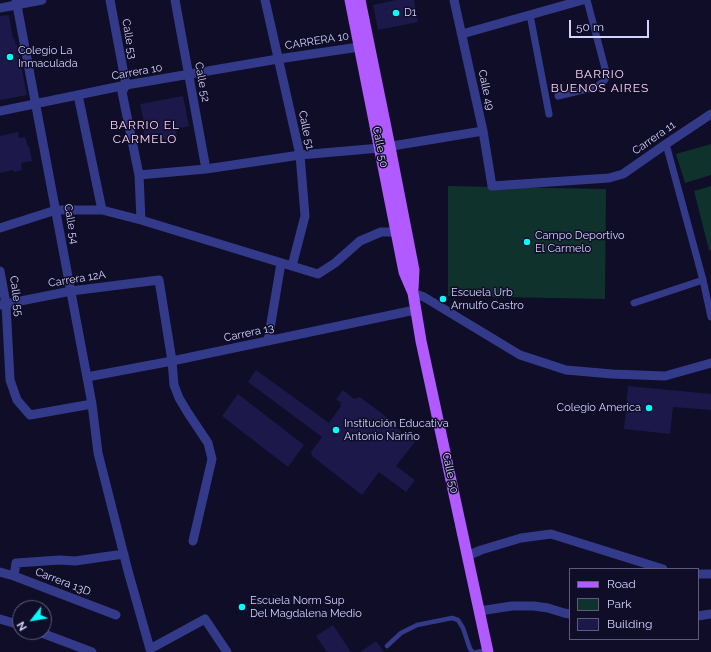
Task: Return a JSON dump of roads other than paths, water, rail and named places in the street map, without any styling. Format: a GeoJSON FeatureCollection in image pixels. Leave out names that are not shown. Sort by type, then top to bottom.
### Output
{"type":"FeatureCollection","features":[{"type":"Feature","properties":{"kind":"main road","name":"Calle 50"},"geometry":{"type":"LineString","coordinates":[[350,0],[359,47],[414,270],[412,293]]}},
{"type":"Feature","properties":{"kind":"main road","name":"Calle 50"},"geometry":{"type":"LineString","coordinates":[[360,0],[385,148],[396,232],[404,272],[412,293],[479,612],[484,651]]}},
{"type":"Feature","properties":{"kind":"street"},"geometry":{"type":"LineString","coordinates":[[0,8],[17,2],[42,0]]}},
{"type":"Feature","properties":{"kind":"street","name":"Calle 53"},"geometry":{"type":"LineString","coordinates":[[110,0],[126,85],[122,92],[139,175],[141,220]]}},
{"type":"Feature","properties":{"kind":"street","name":"Calle 52"},"geometry":{"type":"LineString","coordinates":[[175,0],[206,169]]}},
{"type":"Feature","properties":{"kind":"street","name":"Calle 51"},"geometry":{"type":"LineString","coordinates":[[265,0],[300,155],[305,216],[292,266]]}},
{"type":"Feature","properties":{"kind":"street","name":"Calle 49"},"geometry":{"type":"LineString","coordinates":[[454,0],[483,131],[492,186]]}},
{"type":"Feature","properties":{"kind":"street"},"geometry":{"type":"LineString","coordinates":[[462,34],[583,0]]}},
{"type":"Feature","properties":{"kind":"street"},"geometry":{"type":"LineString","coordinates":[[558,96],[596,87],[604,81],[607,76],[587,0]]}},
{"type":"Feature","properties":{"kind":"street","name":"Calle 54"},"geometry":{"type":"LineString","coordinates":[[17,2],[92,404],[98,453],[124,554],[146,650]]}},
{"type":"Feature","properties":{"kind":"street"},"geometry":{"type":"LineString","coordinates":[[530,15],[549,114]]}},
{"type":"Feature","properties":{"kind":"street","name":"CARRERA 10"},"geometry":{"type":"LineString","coordinates":[[278,59],[359,47]]}},
{"type":"Feature","properties":{"kind":"street","name":"Carrera 10"},"geometry":{"type":"LineString","coordinates":[[0,110],[126,85],[278,59]]}},
{"type":"Feature","properties":{"kind":"street"},"geometry":{"type":"LineString","coordinates":[[78,95],[102,210]]}},
{"type":"Feature","properties":{"kind":"street","name":"Carrera 11"},"geometry":{"type":"LineString","coordinates":[[492,186],[609,178],[623,174],[711,114]]}},
{"type":"Feature","properties":{"kind":"street"},"geometry":{"type":"LineString","coordinates":[[139,175],[206,169],[300,155],[385,148],[483,131]]}},
{"type":"Feature","properties":{"kind":"street"},"geometry":{"type":"LineString","coordinates":[[666,144],[704,280],[711,317]]}},
{"type":"Feature","properties":{"kind":"street"},"geometry":{"type":"LineString","coordinates":[[0,228],[56,210],[102,210],[141,220],[318,274],[335,264],[360,240],[381,232],[396,232]]}},
{"type":"Feature","properties":{"kind":"street"},"geometry":{"type":"LineString","coordinates":[[268,341],[281,263]]}},
{"type":"Feature","properties":{"kind":"street","name":"Calle 55"},"geometry":{"type":"LineString","coordinates":[[0,271],[10,380],[17,400],[30,415],[92,404]]}},
{"type":"Feature","properties":{"kind":"street","name":"Carrera 12A"},"geometry":{"type":"LineString","coordinates":[[3,305],[70,291],[159,280],[172,361]]}},
{"type":"Feature","properties":{"kind":"street"},"geometry":{"type":"LineString","coordinates":[[634,303],[704,280]]}},
{"type":"Feature","properties":{"kind":"street"},"geometry":{"type":"LineString","coordinates":[[412,293],[424,297],[520,355],[566,370],[612,374],[665,376],[711,363]]}},
{"type":"Feature","properties":{"kind":"street","name":"Carrera 13"},"geometry":{"type":"LineString","coordinates":[[87,377],[172,361],[415,310]]}},
{"type":"Feature","properties":{"kind":"street"},"geometry":{"type":"LineString","coordinates":[[172,361],[174,385],[188,413],[208,443],[212,459],[193,541]]}},
{"type":"Feature","properties":{"kind":"street"},"geometry":{"type":"LineString","coordinates":[[467,556],[481,550],[521,538],[551,534],[660,568]]}},
{"type":"Feature","properties":{"kind":"street"},"geometry":{"type":"LineString","coordinates":[[14,576],[16,563],[60,560],[76,561],[124,554]]}},
{"type":"Feature","properties":{"kind":"street","name":"Carrera 13D"},"geometry":{"type":"LineString","coordinates":[[0,572],[116,615]]}},
{"type":"Feature","properties":{"kind":"street"},"geometry":{"type":"LineString","coordinates":[[699,574],[711,574]]}},
{"type":"Feature","properties":{"kind":"street"},"geometry":{"type":"LineString","coordinates":[[479,612],[512,606],[534,606],[569,614]]}},
{"type":"Feature","properties":{"kind":"street"},"geometry":{"type":"LineString","coordinates":[[699,616],[711,614]]}},
{"type":"Feature","properties":{"kind":"street"},"geometry":{"type":"LineString","coordinates":[[0,619],[12,623]]}},
{"type":"Feature","properties":{"kind":"street"},"geometry":{"type":"LineString","coordinates":[[146,650],[205,620],[226,652]]}},
{"type":"Feature","properties":{"kind":"street"},"geometry":{"type":"LineString","coordinates":[[52,637],[92,652]]}},
{"type":"Feature","properties":{"kind":"lane"},"geometry":{"type":"LineString","coordinates":[[387,646],[401,633],[417,625],[452,618],[458,620],[463,628],[470,649],[473,652]]}},
{"type":"Feature","properties":{"kind":"place","name":"D1"},"geometry":{"type":"Point","coordinates":[396,13]}},
{"type":"Feature","properties":{"kind":"place","name":"Colegio La Inmaculada"},"geometry":{"type":"Point","coordinates":[10,57]}},
{"type":"Feature","properties":{"kind":"place","name":"Campo Deportivo El Carmelo"},"geometry":{"type":"Point","coordinates":[527,242]}},
{"type":"Feature","properties":{"kind":"place","name":"Escuela Urb Arnulfo Castro"},"geometry":{"type":"Point","coordinates":[443,299]}},
{"type":"Feature","properties":{"kind":"place","name":"Colegio America"},"geometry":{"type":"Point","coordinates":[649,408]}},
{"type":"Feature","properties":{"kind":"place","name":"Institución Educativa Antonio Nariño"},"geometry":{"type":"Point","coordinates":[336,430]}},
{"type":"Feature","properties":{"kind":"place","name":"Escuela Norm Sup Del Magdalena Medio"},"geometry":{"type":"Point","coordinates":[242,607]}},
{"type":"Feature","properties":{"kind":"district","name":"BARRIO BUENOS AIRES"},"geometry":{"type":"Point","coordinates":[600,81]}},
{"type":"Feature","properties":{"kind":"district","name":"BARRIO EL CARMELO"},"geometry":{"type":"Point","coordinates":[145,132]}}]}
